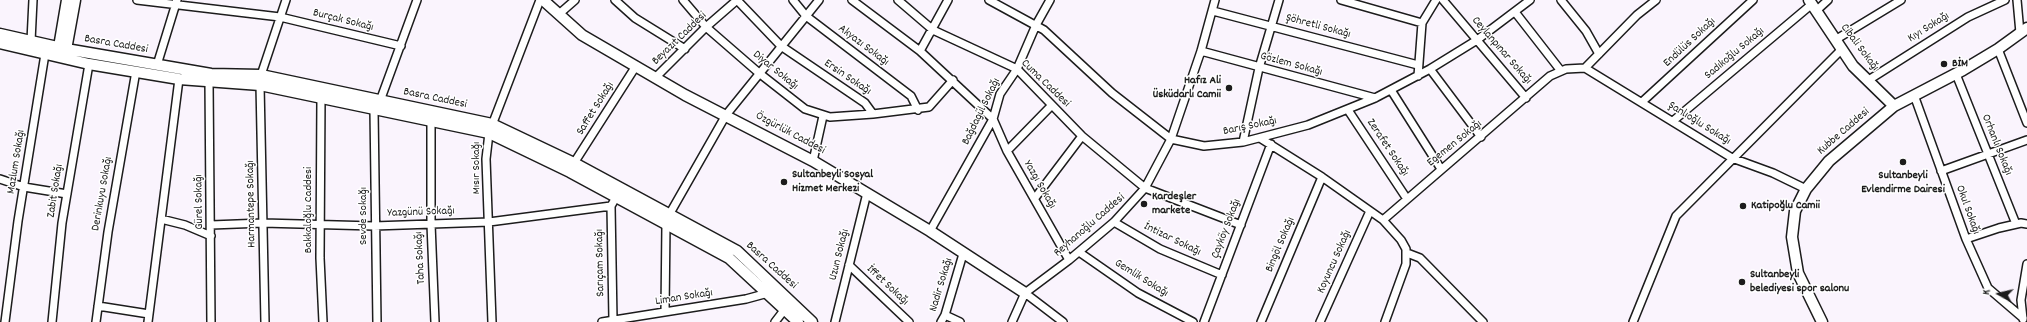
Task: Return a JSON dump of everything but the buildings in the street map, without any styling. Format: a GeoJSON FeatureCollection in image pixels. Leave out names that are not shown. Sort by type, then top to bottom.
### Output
{"type":"FeatureCollection","features":[{"type":"Feature","properties":{"kind":"main road"},"geometry":{"type":"LineString","coordinates":[[62,53],[67,0]]}},
{"type":"Feature","properties":{"kind":"main road"},"geometry":{"type":"LineString","coordinates":[[62,53],[75,0]]}},
{"type":"Feature","properties":{"kind":"main road","name":"Özgürlük Caddesi"},"geometry":{"type":"LineString","coordinates":[[542,0],[582,35],[685,95],[813,161],[930,232],[1025,293]]}},
{"type":"Feature","properties":{"kind":"main road","name":"Cibali Sokağı"},"geometry":{"type":"LineString","coordinates":[[1812,5],[1841,50],[1867,81],[1894,106]]}},
{"type":"Feature","properties":{"kind":"main road","name":"Kubbe Caddesi"},"geometry":{"type":"LineString","coordinates":[[1822,322],[1798,273],[1792,237],[1796,211],[1806,189],[1829,161],[1894,106],[1956,74],[1998,49],[2024,31]]}},
{"type":"Feature","properties":{"kind":"main road","name":"Basra Caddesi"},"geometry":{"type":"LineString","coordinates":[[0,34],[31,41],[89,64],[179,79],[209,82],[261,80],[321,98],[374,110],[431,122],[491,129],[618,192],[668,220],[729,258],[798,322]]}},
{"type":"Feature","properties":{"kind":"main road","name":"Basra Caddesi"},"geometry":{"type":"LineString","coordinates":[[0,43],[45,54],[62,53],[157,65],[261,80],[380,101],[491,129],[574,163],[618,192]]}},
{"type":"Feature","properties":{"kind":"main road","name":"Basra Caddesi"},"geometry":{"type":"LineString","coordinates":[[668,220],[737,251],[812,322]]}},
{"type":"Feature","properties":{"kind":"street"},"geometry":{"type":"LineString","coordinates":[[31,41],[33,0]]}},
{"type":"Feature","properties":{"kind":"street","name":"Burçak Sokağı"},"geometry":{"type":"LineString","coordinates":[[137,0],[176,2],[280,17],[401,46]]}},
{"type":"Feature","properties":{"kind":"street","name":"Harmantepe Sokağı"},"geometry":{"type":"LineString","coordinates":[[265,322],[261,80],[286,0]]}},
{"type":"Feature","properties":{"kind":"street"},"geometry":{"type":"LineString","coordinates":[[380,101],[417,0]]}},
{"type":"Feature","properties":{"kind":"street","name":"Mısır Sokağı"},"geometry":{"type":"LineString","coordinates":[[492,322],[486,159],[491,129],[542,0]]}},
{"type":"Feature","properties":{"kind":"street"},"geometry":{"type":"LineString","coordinates":[[559,14],[575,0]]}},
{"type":"Feature","properties":{"kind":"street"},"geometry":{"type":"LineString","coordinates":[[615,0],[635,18],[685,49]]}},
{"type":"Feature","properties":{"kind":"street","name":"Diyar Sokağı"},"geometry":{"type":"LineString","coordinates":[[683,0],[706,27],[805,109],[823,116],[839,117],[873,114]]}},
{"type":"Feature","properties":{"kind":"street","name":"Beyazıt Caddesi"},"geometry":{"type":"LineString","coordinates":[[656,78],[706,27],[737,0]]}},
{"type":"Feature","properties":{"kind":"street","name":"Ersin Sokağı"},"geometry":{"type":"LineString","coordinates":[[737,0],[781,46],[865,103],[873,114],[918,110],[932,105],[953,80]]}},
{"type":"Feature","properties":{"kind":"street","name":"Akyazı Sokağı"},"geometry":{"type":"LineString","coordinates":[[793,0],[806,16],[911,96],[918,110]]}},
{"type":"Feature","properties":{"kind":"street"},"geometry":{"type":"LineString","coordinates":[[665,312],[668,220],[726,115],[819,0]]}},
{"type":"Feature","properties":{"kind":"street"},"geometry":{"type":"LineString","coordinates":[[852,0],[920,51],[953,80],[993,119]]}},
{"type":"Feature","properties":{"kind":"street","name":"Cuma Caddesi"},"geometry":{"type":"LineString","coordinates":[[898,0],[933,30],[1017,69],[1051,106],[1082,136],[1145,188],[1241,225]]}},
{"type":"Feature","properties":{"kind":"street"},"geometry":{"type":"LineString","coordinates":[[920,51],[933,30],[948,0]]}},
{"type":"Feature","properties":{"kind":"street","name":"Barış Sokağı"},"geometry":{"type":"LineString","coordinates":[[989,0],[1036,25],[1112,92],[1171,139],[1204,146],[1243,142],[1308,125],[1375,98],[1418,76],[1477,40],[1530,0]]}},
{"type":"Feature","properties":{"kind":"street","name":"Bağdagül Sokağı"},"geometry":{"type":"LineString","coordinates":[[930,232],[993,119],[1000,94],[1017,69],[1036,25],[1050,0]]}},
{"type":"Feature","properties":{"kind":"street","name":"Reyhanoğlu Caddesi"},"geometry":{"type":"LineString","coordinates":[[1012,322],[1025,293],[1069,260],[1114,222],[1145,188],[1171,139],[1202,51],[1215,0]]}},
{"type":"Feature","properties":{"kind":"street"},"geometry":{"type":"LineString","coordinates":[[1243,142],[1259,68],[1279,0]]}},
{"type":"Feature","properties":{"kind":"street"},"geometry":{"type":"LineString","coordinates":[[1341,0],[1422,23]]}},
{"type":"Feature","properties":{"kind":"street"},"geometry":{"type":"LineString","coordinates":[[1418,76],[1422,23],[1436,0]]}},
{"type":"Feature","properties":{"kind":"street","name":"Ceylanpınar Sokağı"},"geometry":{"type":"LineString","coordinates":[[1443,0],[1526,98]]}},
{"type":"Feature","properties":{"kind":"street"},"geometry":{"type":"LineString","coordinates":[[1562,0],[1586,31],[1599,54]]}},
{"type":"Feature","properties":{"kind":"street"},"geometry":{"type":"LineString","coordinates":[[1585,68],[1637,15],[1656,0]]}},
{"type":"Feature","properties":{"kind":"street","name":"Endülüs Sokağı"},"geometry":{"type":"LineString","coordinates":[[1642,102],[1753,0]]}},
{"type":"Feature","properties":{"kind":"street","name":"Sadıkoğlu Sokağı"},"geometry":{"type":"LineString","coordinates":[[1673,121],[1812,5],[1828,0]]}},
{"type":"Feature","properties":{"kind":"street"},"geometry":{"type":"LineString","coordinates":[[1835,40],[1901,0]]}},
{"type":"Feature","properties":{"kind":"street","name":"Kıyı Sokağı"},"geometry":{"type":"LineString","coordinates":[[1867,81],[1968,17],[2005,0]]}},
{"type":"Feature","properties":{"kind":"street"},"geometry":{"type":"LineString","coordinates":[[2016,0],[2024,31]]}},
{"type":"Feature","properties":{"kind":"street"},"geometry":{"type":"LineString","coordinates":[[157,65],[176,2]]}},
{"type":"Feature","properties":{"kind":"street","name":"Şöhretli Sokağı"},"geometry":{"type":"LineString","coordinates":[[1213,11],[1418,65]]}},
{"type":"Feature","properties":{"kind":"street"},"geometry":{"type":"LineString","coordinates":[[1515,12],[1561,71]]}},
{"type":"Feature","properties":{"kind":"street"},"geometry":{"type":"LineString","coordinates":[[1998,49],[2027,123]]}},
{"type":"Feature","properties":{"kind":"street"},"geometry":{"type":"LineString","coordinates":[[1633,322],[1676,216],[1841,50]]}},
{"type":"Feature","properties":{"kind":"street","name":"Gözlem Sokağı"},"geometry":{"type":"LineString","coordinates":[[1202,51],[1259,68],[1375,98]]}},
{"type":"Feature","properties":{"kind":"street","name":"Mazlum Sokağı"},"geometry":{"type":"LineString","coordinates":[[5,322],[45,54]]}},
{"type":"Feature","properties":{"kind":"street","name":"Zabit Sokağı"},"geometry":{"type":"LineString","coordinates":[[52,322],[62,224],[89,64]]}},
{"type":"Feature","properties":{"kind":"street","name":"Saffet Sokağı"},"geometry":{"type":"LineString","coordinates":[[574,163],[636,66]]}},
{"type":"Feature","properties":{"kind":"street","name":"Egemen Sokağı"},"geometry":{"type":"LineString","coordinates":[[1383,220],[1550,76],[1566,68],[1585,68]]}},
{"type":"Feature","properties":{"kind":"street","name":"Şanlıoğlu Sokağı"},"geometry":{"type":"LineString","coordinates":[[1585,68],[1732,158],[1774,173],[1806,189]]}},
{"type":"Feature","properties":{"kind":"street"},"geometry":{"type":"LineString","coordinates":[[1430,69],[1481,137]]}},
{"type":"Feature","properties":{"kind":"street","name":"Derinkuyu Sokağı"},"geometry":{"type":"LineString","coordinates":[[96,322],[108,232],[136,71]]}},
{"type":"Feature","properties":{"kind":"street","name":"Orhanlı Sokağı"},"geometry":{"type":"LineString","coordinates":[[1956,74],[2016,224]]}},
{"type":"Feature","properties":{"kind":"street"},"geometry":{"type":"LineString","coordinates":[[148,322],[179,79]]}},
{"type":"Feature","properties":{"kind":"street","name":"Gürel Sokağı"},"geometry":{"type":"LineString","coordinates":[[209,82],[211,322]]}},
{"type":"Feature","properties":{"kind":"street"},"geometry":{"type":"LineString","coordinates":[[1391,90],[1441,169]]}},
{"type":"Feature","properties":{"kind":"street","name":"Okul Sokağı"},"geometry":{"type":"LineString","coordinates":[[1914,96],[1966,239],[1988,288],[2022,320]]}},
{"type":"Feature","properties":{"kind":"street","name":"Bakkaloğlu Caddesi"},"geometry":{"type":"LineString","coordinates":[[321,98],[320,224],[323,322]]}},
{"type":"Feature","properties":{"kind":"street"},"geometry":{"type":"LineString","coordinates":[[1007,151],[1051,106]]}},
{"type":"Feature","properties":{"kind":"street","name":"Sevde Sokağı"},"geometry":{"type":"LineString","coordinates":[[374,110],[374,226],[377,322]]}},
{"type":"Feature","properties":{"kind":"street","name":"Zerafet Sokağı"},"geometry":{"type":"LineString","coordinates":[[1348,110],[1407,199]]}},
{"type":"Feature","properties":{"kind":"street"},"geometry":{"type":"LineString","coordinates":[[813,161],[823,116]]}},
{"type":"Feature","properties":{"kind":"street","name":"Yazgı Sokağı"},"geometry":{"type":"LineString","coordinates":[[993,119],[1007,151],[1069,260]]}},
{"type":"Feature","properties":{"kind":"street","name":"Taha Sokağı"},"geometry":{"type":"LineString","coordinates":[[431,122],[430,224],[435,322]]}},
{"type":"Feature","properties":{"kind":"street"},"geometry":{"type":"LineString","coordinates":[[1035,198],[1082,136]]}},
{"type":"Feature","properties":{"kind":"street"},"geometry":{"type":"LineString","coordinates":[[1260,138],[1322,177],[1383,220],[1401,240],[1406,254],[1405,269],[1385,322]]}},
{"type":"Feature","properties":{"kind":"street"},"geometry":{"type":"LineString","coordinates":[[1941,171],[2027,140]]}},
{"type":"Feature","properties":{"kind":"street","name":"Çayköy Sokağı"},"geometry":{"type":"LineString","coordinates":[[1204,322],[1271,144]]}},
{"type":"Feature","properties":{"kind":"street","name":"Bingöl Sokağı"},"geometry":{"type":"LineString","coordinates":[[1261,322],[1322,177]]}},
{"type":"Feature","properties":{"kind":"street"},"geometry":{"type":"LineString","coordinates":[[0,179],[24,187],[67,194]]}},
{"type":"Feature","properties":{"kind":"street"},"geometry":{"type":"LineString","coordinates":[[611,206],[618,192]]}},
{"type":"Feature","properties":{"kind":"street","name":"Uzun Sokağı"},"geometry":{"type":"LineString","coordinates":[[835,322],[867,193]]}},
{"type":"Feature","properties":{"kind":"street","name":"Yazgünü Sokağı"},"geometry":{"type":"LineString","coordinates":[[211,225],[320,224],[374,226],[489,222],[611,206]]}},
{"type":"Feature","properties":{"kind":"street","name":"Sarıçam Sokağı"},"geometry":{"type":"LineString","coordinates":[[611,206],[613,320]]}},
{"type":"Feature","properties":{"kind":"street","name":"Koyuncu Sokağı"},"geometry":{"type":"LineString","coordinates":[[1320,322],[1370,211]]}},
{"type":"Feature","properties":{"kind":"street"},"geometry":{"type":"LineString","coordinates":[[161,219],[185,225],[211,236]]}},
{"type":"Feature","properties":{"kind":"street","name":"İntizar Sokağı"},"geometry":{"type":"LineString","coordinates":[[1114,222],[1160,248],[1222,275]]}},
{"type":"Feature","properties":{"kind":"street"},"geometry":{"type":"LineString","coordinates":[[1966,239],[1999,228],[2016,224],[2027,224]]}},
{"type":"Feature","properties":{"kind":"street","name":"Gemlik Sokağı"},"geometry":{"type":"LineString","coordinates":[[1079,252],[1138,293],[1193,322]]}},
{"type":"Feature","properties":{"kind":"street","name":"Nadir Sokağı"},"geometry":{"type":"LineString","coordinates":[[941,322],[945,315],[963,254]]}},
{"type":"Feature","properties":{"kind":"street"},"geometry":{"type":"LineString","coordinates":[[1406,254],[1420,258],[1483,322]]}},
{"type":"Feature","properties":{"kind":"street"},"geometry":{"type":"LineString","coordinates":[[2022,320],[2025,306],[2021,300],[2027,264]]}},
{"type":"Feature","properties":{"kind":"street","name":"İffet Sokağı"},"geometry":{"type":"LineString","coordinates":[[849,265],[910,322]]}},
{"type":"Feature","properties":{"kind":"street","name":"Liman Sokağı"},"geometry":{"type":"LineString","coordinates":[[602,322],[746,299],[768,293]]}},
{"type":"Feature","properties":{"kind":"street"},"geometry":{"type":"LineString","coordinates":[[1025,293],[1063,322]]}},
{"type":"Feature","properties":{"kind":"street"},"geometry":{"type":"LineString","coordinates":[[98,306],[149,314]]}},
{"type":"Feature","properties":{"kind":"street"},"geometry":{"type":"LineString","coordinates":[[775,322],[785,309]]}},
{"type":"Feature","properties":{"kind":"street"},"geometry":{"type":"LineString","coordinates":[[945,315],[960,322]]}},
{"type":"Feature","properties":{"kind":"place","name":"BİM"},"geometry":{"type":"Point","coordinates":[1944,64]}},
{"type":"Feature","properties":{"kind":"place","name":"Hafız Ali Üsküdarlı Camii"},"geometry":{"type":"Point","coordinates":[1229,88]}},
{"type":"Feature","properties":{"kind":"place","name":"Sultanbeyli Evlendirme Dairesi"},"geometry":{"type":"Point","coordinates":[1903,162]}},
{"type":"Feature","properties":{"kind":"place","name":"Sultanbeyli Sosyal Hizmet Merkezi"},"geometry":{"type":"Point","coordinates":[784,182]}},
{"type":"Feature","properties":{"kind":"place","name":"Kardeşler markete"},"geometry":{"type":"Point","coordinates":[1144,204]}},
{"type":"Feature","properties":{"kind":"place","name":"Katipoğlu Camii"},"geometry":{"type":"Point","coordinates":[1743,206]}},
{"type":"Feature","properties":{"kind":"place","name":"Sultanbeyli belediyesi spor salonu"},"geometry":{"type":"Point","coordinates":[1742,282]}}]}
